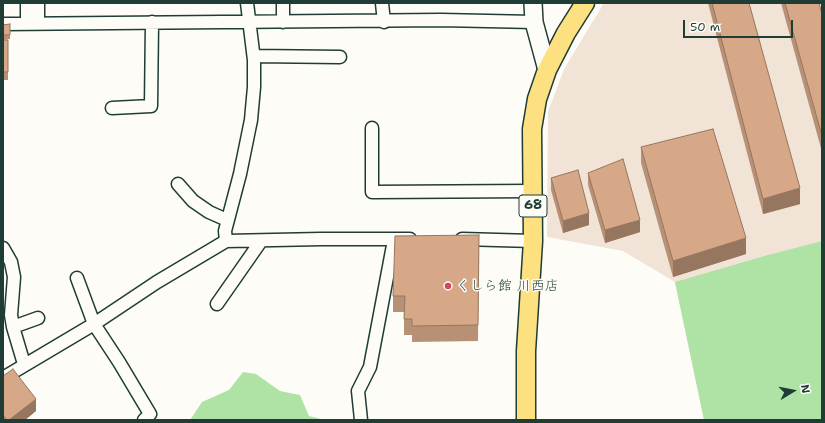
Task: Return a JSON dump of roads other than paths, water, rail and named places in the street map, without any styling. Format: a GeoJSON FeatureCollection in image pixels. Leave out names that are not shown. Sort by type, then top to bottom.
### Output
{"type":"FeatureCollection","features":[{"type":"Feature","properties":{"kind":"main road","name":"68"},"geometry":{"type":"LineString","coordinates":[[526,420],[526,351],[533,241],[532,129],[537,99],[547,70],[566,33],[584,3]]}},
{"type":"Feature","properties":{"kind":"street"},"geometry":{"type":"LineString","coordinates":[[27,3],[32,24]]}},
{"type":"Feature","properties":{"kind":"street"},"geometry":{"type":"LineString","coordinates":[[32,24],[38,3]]}},
{"type":"Feature","properties":{"kind":"street"},"geometry":{"type":"LineString","coordinates":[[226,241],[225,231],[227,220],[240,174],[251,120],[254,87],[254,56],[247,3]]}},
{"type":"Feature","properties":{"kind":"street"},"geometry":{"type":"LineString","coordinates":[[283,3],[283,22]]}},
{"type":"Feature","properties":{"kind":"street"},"geometry":{"type":"LineString","coordinates":[[382,3],[384,22]]}},
{"type":"Feature","properties":{"kind":"street"},"geometry":{"type":"LineString","coordinates":[[533,3],[534,22],[547,70]]}},
{"type":"Feature","properties":{"kind":"street"},"geometry":{"type":"LineString","coordinates":[[3,24],[152,22],[384,22],[441,20],[534,22]]}},
{"type":"Feature","properties":{"kind":"street"},"geometry":{"type":"LineString","coordinates":[[112,108],[151,106],[152,22]]}},
{"type":"Feature","properties":{"kind":"street"},"geometry":{"type":"LineString","coordinates":[[254,56],[340,57]]}},
{"type":"Feature","properties":{"kind":"street"},"geometry":{"type":"LineString","coordinates":[[372,128],[372,192],[533,191]]}},
{"type":"Feature","properties":{"kind":"street"},"geometry":{"type":"LineString","coordinates":[[178,184],[193,201],[209,212],[227,220]]}},
{"type":"Feature","properties":{"kind":"street"},"geometry":{"type":"LineString","coordinates":[[3,378],[24,364],[94,324],[157,282],[226,241],[418,239]]}},
{"type":"Feature","properties":{"kind":"street"},"geometry":{"type":"LineString","coordinates":[[450,239],[533,241]]}},
{"type":"Feature","properties":{"kind":"street"},"geometry":{"type":"LineString","coordinates":[[361,420],[358,391],[370,367],[394,240]]}},
{"type":"Feature","properties":{"kind":"street"},"geometry":{"type":"LineString","coordinates":[[217,304],[261,241]]}},
{"type":"Feature","properties":{"kind":"street"},"geometry":{"type":"LineString","coordinates":[[3,248],[11,262],[14,277],[11,315],[24,364]]}},
{"type":"Feature","properties":{"kind":"street"},"geometry":{"type":"LineString","coordinates":[[77,278],[94,324],[150,414],[144,420]]}},
{"type":"Feature","properties":{"kind":"street"},"geometry":{"type":"LineString","coordinates":[[13,327],[38,318]]}},
{"type":"Feature","properties":{"kind":"place","name":"くしら館 川西店"},"geometry":{"type":"Point","coordinates":[448,286]}}]}
